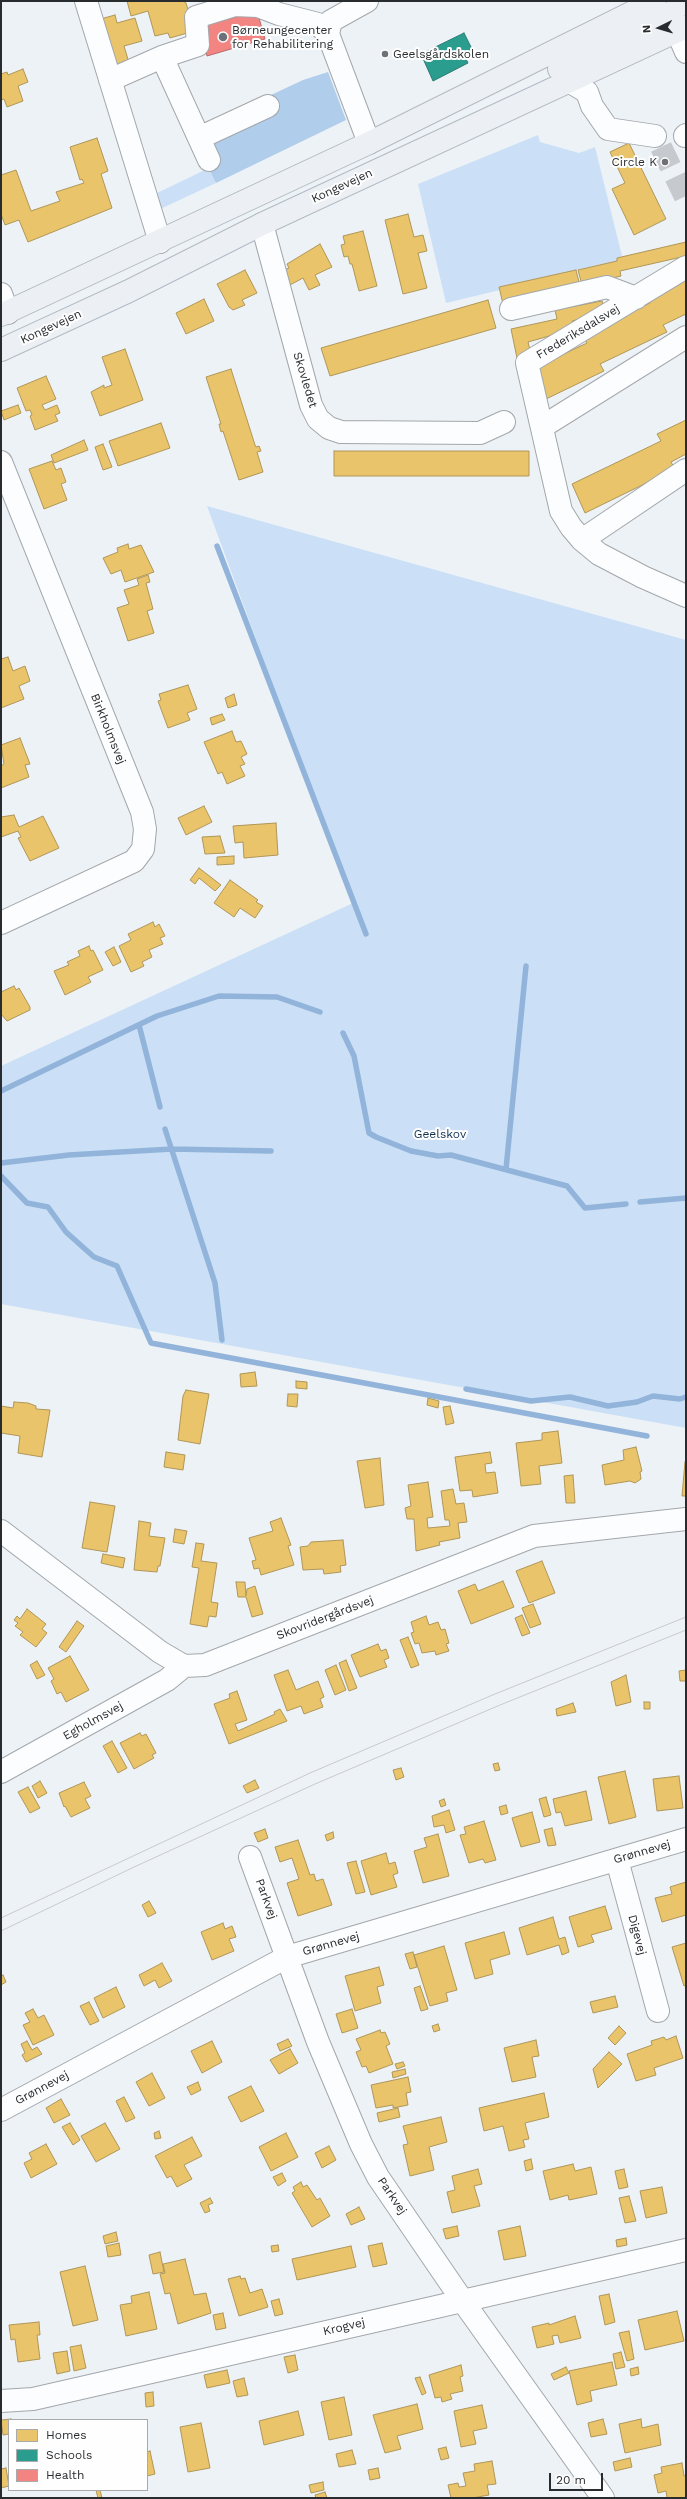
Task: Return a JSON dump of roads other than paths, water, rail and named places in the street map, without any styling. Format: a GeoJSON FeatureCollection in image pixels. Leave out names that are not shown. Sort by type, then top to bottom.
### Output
{"type":"FeatureCollection","features":[{"type":"Feature","properties":{"kind":"main road","name":"Kongevejen"},"geometry":{"type":"LineString","coordinates":[[1,350],[128,291],[262,224],[564,83],[674,13]]}},
{"type":"Feature","properties":{"kind":"main road"},"geometry":{"type":"LineString","coordinates":[[489,117],[534,82],[674,13]]}},
{"type":"Feature","properties":{"kind":"main road"},"geometry":{"type":"LineString","coordinates":[[3,307],[160,242],[369,143],[674,13]]}},
{"type":"Feature","properties":{"kind":"street"},"geometry":{"type":"LineString","coordinates":[[86,1],[160,242]]}},
{"type":"Feature","properties":{"kind":"street"},"geometry":{"type":"LineString","coordinates":[[328,34],[331,21],[367,1]]}},
{"type":"Feature","properties":{"kind":"street"},"geometry":{"type":"LineString","coordinates":[[110,80],[162,57],[198,46],[196,17],[235,6],[258,6],[279,14],[318,24],[328,34],[369,143]]}},
{"type":"Feature","properties":{"kind":"street"},"geometry":{"type":"LineString","coordinates":[[674,13],[686,52]]}},
{"type":"Feature","properties":{"kind":"street"},"geometry":{"type":"LineString","coordinates":[[162,57],[209,160]]}},
{"type":"Feature","properties":{"kind":"street"},"geometry":{"type":"LineString","coordinates":[[564,83],[572,83],[587,92],[592,106],[608,129],[655,136]]}},
{"type":"Feature","properties":{"kind":"street"},"geometry":{"type":"LineString","coordinates":[[199,138],[268,106]]}},
{"type":"Feature","properties":{"kind":"street","name":"Skovledet"},"geometry":{"type":"LineString","coordinates":[[262,224],[311,405],[318,419],[329,428],[341,432],[480,433],[504,422]]}},
{"type":"Feature","properties":{"kind":"street","name":"Frederiksdalsvej"},"geometry":{"type":"LineString","coordinates":[[686,267],[527,364],[561,511],[582,540],[599,554],[623,567],[686,596]]}},
{"type":"Feature","properties":{"kind":"street"},"geometry":{"type":"LineString","coordinates":[[511,309],[607,288],[636,298]]}},
{"type":"Feature","properties":{"kind":"street"},"geometry":{"type":"LineString","coordinates":[[542,427],[686,337]]}},
{"type":"Feature","properties":{"kind":"street","name":"Birkholmsvej"},"geometry":{"type":"LineString","coordinates":[[1,462],[142,812],[145,829],[143,849],[134,861],[1,923]]}},
{"type":"Feature","properties":{"kind":"street"},"geometry":{"type":"LineString","coordinates":[[582,540],[686,470]]}},
{"type":"Feature","properties":{"kind":"street","name":"Skovridergårdsvej"},"geometry":{"type":"LineString","coordinates":[[184,1666],[205,1665],[534,1536],[686,1519]]}},
{"type":"Feature","properties":{"kind":"street"},"geometry":{"type":"LineString","coordinates":[[1,1531],[160,1652],[184,1666]]}},
{"type":"Feature","properties":{"kind":"street","name":"Egholmsvej"},"geometry":{"type":"LineString","coordinates":[[1,1772],[167,1680],[184,1666]]}},
{"type":"Feature","properties":{"kind":"street","name":"Grønnevej"},"geometry":{"type":"LineString","coordinates":[[1,2110],[287,1957],[686,1839]]}},
{"type":"Feature","properties":{"kind":"street","name":"Parkvej"},"geometry":{"type":"LineString","coordinates":[[250,1857],[318,2042],[361,2144],[378,2177],[462,2300],[603,2498]]}},
{"type":"Feature","properties":{"kind":"street","name":"Digevej"},"geometry":{"type":"LineString","coordinates":[[617,1860],[658,2011]]}},
{"type":"Feature","properties":{"kind":"street","name":"Krogvej"},"geometry":{"type":"LineString","coordinates":[[1,2401],[33,2398],[686,2250]]}},
{"type":"Feature","properties":{"kind":"waterway"},"geometry":{"type":"LineString","coordinates":[[217,546],[366,934]]}},
{"type":"Feature","properties":{"kind":"waterway"},"geometry":{"type":"LineString","coordinates":[[506,1169],[526,966]]}},
{"type":"Feature","properties":{"kind":"waterway"},"geometry":{"type":"LineString","coordinates":[[1,1091],[157,1016],[219,996],[277,997],[320,1012]]}},
{"type":"Feature","properties":{"kind":"waterway"},"geometry":{"type":"LineString","coordinates":[[139,1025],[160,1107]]}},
{"type":"Feature","properties":{"kind":"waterway"},"geometry":{"type":"LineString","coordinates":[[343,1033],[354,1056],[369,1133],[411,1151],[438,1156],[451,1155],[567,1186],[585,1208],[626,1204]]}},
{"type":"Feature","properties":{"kind":"waterway"},"geometry":{"type":"LineString","coordinates":[[165,1129],[215,1283],[222,1340]]}},
{"type":"Feature","properties":{"kind":"waterway"},"geometry":{"type":"LineString","coordinates":[[1,1163],[69,1155],[172,1149],[271,1151]]}},
{"type":"Feature","properties":{"kind":"waterway"},"geometry":{"type":"LineString","coordinates":[[1,1176],[27,1203],[48,1207],[66,1232],[94,1257],[117,1266],[151,1343],[647,1436]]}},
{"type":"Feature","properties":{"kind":"waterway"},"geometry":{"type":"LineString","coordinates":[[640,1202],[686,1198]]}},
{"type":"Feature","properties":{"kind":"waterway"},"geometry":{"type":"LineString","coordinates":[[466,1389],[531,1401],[570,1397],[608,1406],[637,1402],[653,1396],[680,1399],[686,1397]]}},
{"type":"Feature","properties":{"kind":"tunnel"},"geometry":{"type":"LineString","coordinates":[[661,147],[686,199]]}},
{"type":"Feature","properties":{"kind":"tram line"},"geometry":{"type":"LineString","coordinates":[[1,1918],[310,1773],[495,1694],[686,1617]]}},
{"type":"Feature","properties":{"kind":"tram line"},"geometry":{"type":"LineString","coordinates":[[1,1931],[132,1868],[315,1784],[500,1705],[686,1630]]}},
{"type":"Feature","properties":{"kind":"place","name":"Børneungecenter for Rehabilitering"},"geometry":{"type":"Point","coordinates":[223,37]}},
{"type":"Feature","properties":{"kind":"place","name":"Geelsgårdskolen"},"geometry":{"type":"Point","coordinates":[385,54]}},
{"type":"Feature","properties":{"kind":"place","name":"Circle K"},"geometry":{"type":"Point","coordinates":[665,162]}},
{"type":"Feature","properties":{"kind":"park label","name":"Geelskov"},"geometry":{"type":"Point","coordinates":[440,1134]}}]}
